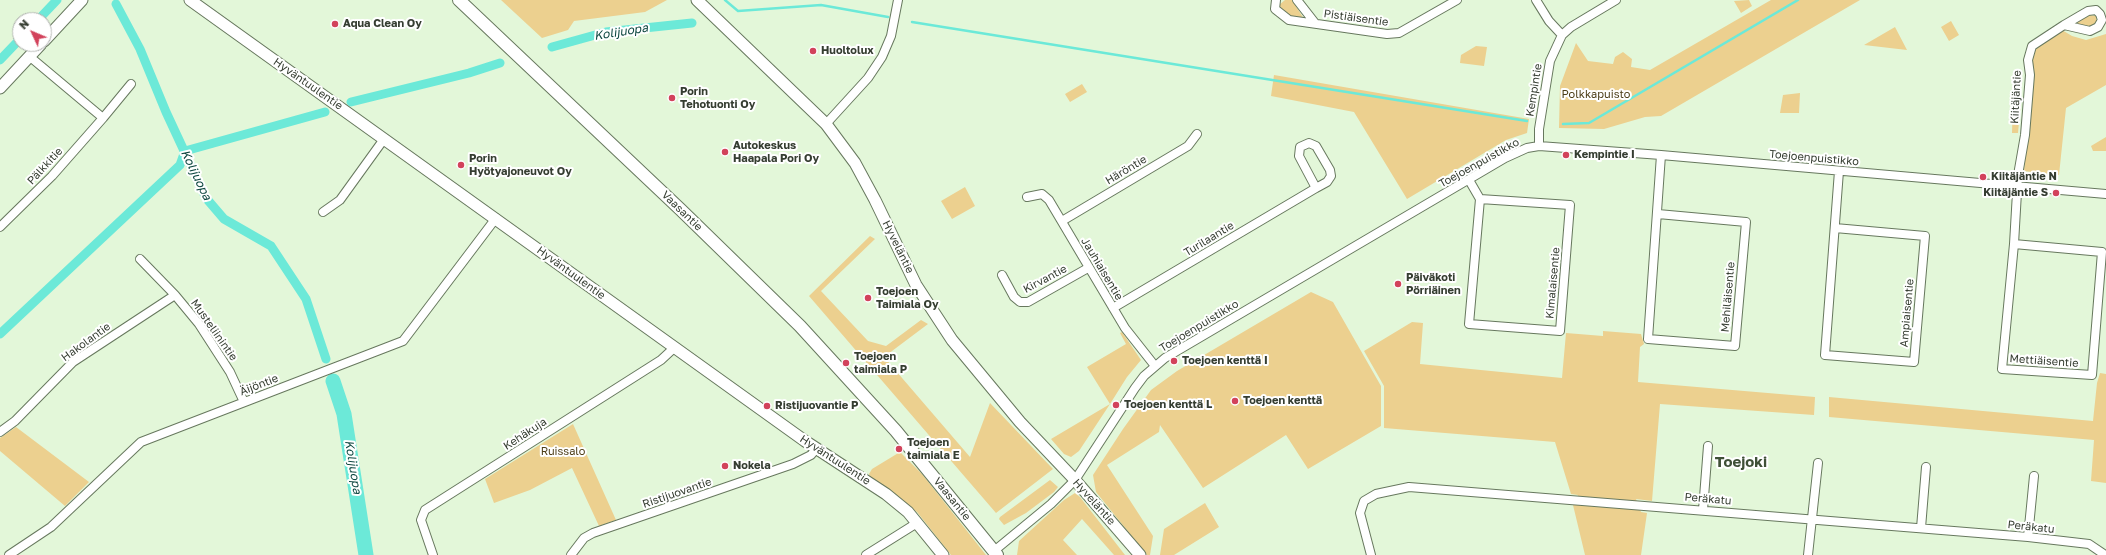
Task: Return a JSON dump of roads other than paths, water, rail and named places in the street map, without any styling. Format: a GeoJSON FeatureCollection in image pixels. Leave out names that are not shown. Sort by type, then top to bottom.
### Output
{"type":"FeatureCollection","features":[{"type":"Feature","properties":{"kind":"main road","name":"Vaasantie"},"geometry":{"type":"LineString","coordinates":[[459,0],[759,285],[835,362],[907,443],[995,553]]}},
{"type":"Feature","properties":{"kind":"street"},"geometry":{"type":"LineString","coordinates":[[52,32],[82,0]]}},
{"type":"Feature","properties":{"kind":"street","name":"Hyväntuulentie"},"geometry":{"type":"LineString","coordinates":[[190,0],[817,448],[886,494],[917,523],[943,555]]}},
{"type":"Feature","properties":{"kind":"street","name":"Hyveläntie"},"geometry":{"type":"LineString","coordinates":[[697,0],[826,124],[854,164],[875,200],[916,285],[936,318],[986,384],[1051,457],[1075,480],[1140,555]]}},
{"type":"Feature","properties":{"kind":"street"},"geometry":{"type":"LineString","coordinates":[[826,124],[868,78],[882,57],[891,36],[898,0]]}},
{"type":"Feature","properties":{"kind":"street","name":"Pistiäisentie"},"geometry":{"type":"LineString","coordinates":[[1276,0],[1275,9],[1280,15],[1299,22],[1387,34],[1398,33],[1457,0]]}},
{"type":"Feature","properties":{"kind":"street","name":"Pistiäisentie"},"geometry":{"type":"LineString","coordinates":[[1297,0],[1314,23]]}},
{"type":"Feature","properties":{"kind":"street"},"geometry":{"type":"LineString","coordinates":[[1536,0],[1549,21],[1562,35],[1571,27],[1616,0]]}},
{"type":"Feature","properties":{"kind":"street","name":"Kiitäjäntie"},"geometry":{"type":"LineString","coordinates":[[2018,186],[2030,75],[2028,60],[2032,46],[2064,25]]}},
{"type":"Feature","properties":{"kind":"street","name":"Kempintie"},"geometry":{"type":"LineString","coordinates":[[1539,146],[1539,129],[1550,61],[1562,35]]}},
{"type":"Feature","properties":{"kind":"street"},"geometry":{"type":"LineString","coordinates":[[0,88],[33,52]]}},
{"type":"Feature","properties":{"kind":"street"},"geometry":{"type":"LineString","coordinates":[[29,56],[103,118]]}},
{"type":"Feature","properties":{"kind":"street","name":"Pälkkitie"},"geometry":{"type":"LineString","coordinates":[[0,227],[52,176],[131,84]]}},
{"type":"Feature","properties":{"kind":"street","name":"Häröntie"},"geometry":{"type":"LineString","coordinates":[[1062,221],[1188,146],[1197,134]]}},
{"type":"Feature","properties":{"kind":"street"},"geometry":{"type":"LineString","coordinates":[[323,212],[340,200],[384,139]]}},
{"type":"Feature","properties":{"kind":"street","name":"Turilaantie"},"geometry":{"type":"LineString","coordinates":[[1113,308],[1327,182],[1331,176],[1330,170],[1316,146],[1309,143],[1300,147],[1298,156],[1316,188]]}},
{"type":"Feature","properties":{"kind":"street","name":"Toejoenpuistikko"},"geometry":{"type":"LineString","coordinates":[[995,553],[1051,504],[1075,480],[1135,388],[1154,366],[1165,358],[1517,152],[1539,146],[1661,155],[2106,194]]}},
{"type":"Feature","properties":{"kind":"street","name":"Mehiläisentie"},"geometry":{"type":"LineString","coordinates":[[1658,214],[1746,222],[1735,346],[1648,339],[1661,155]]}},
{"type":"Feature","properties":{"kind":"street","name":"Ampiaisentie"},"geometry":{"type":"LineString","coordinates":[[1835,228],[1925,236],[1914,362],[1825,355],[1839,171]]}},
{"type":"Feature","properties":{"kind":"street"},"geometry":{"type":"LineString","coordinates":[[1469,180],[1480,199]]}},
{"type":"Feature","properties":{"kind":"street","name":"Mettiäisentie"},"geometry":{"type":"LineString","coordinates":[[2014,244],[2102,252],[2092,375],[2002,369],[2018,186]]}},
{"type":"Feature","properties":{"kind":"street","name":"Jauhiaisentie"},"geometry":{"type":"LineString","coordinates":[[1027,197],[1042,194],[1062,221],[1088,268],[1135,343],[1154,366]]}},
{"type":"Feature","properties":{"kind":"street","name":"Kimalaisentie"},"geometry":{"type":"LineString","coordinates":[[1480,199],[1570,205],[1560,331],[1469,324],[1480,199]]}},
{"type":"Feature","properties":{"kind":"street","name":"Äijöntie"},"geometry":{"type":"LineString","coordinates":[[9,555],[51,527],[141,442],[403,341],[496,218]]}},
{"type":"Feature","properties":{"kind":"street","name":"Musteliinintie"},"geometry":{"type":"LineString","coordinates":[[140,259],[175,295],[199,324],[230,372],[244,402]]}},
{"type":"Feature","properties":{"kind":"street","name":"Kirvantie"},"geometry":{"type":"LineString","coordinates":[[1002,275],[1014,297],[1020,302],[1028,302],[1088,268]]}},
{"type":"Feature","properties":{"kind":"street","name":"Hakolantie"},"geometry":{"type":"LineString","coordinates":[[0,432],[15,421],[74,362],[175,295]]}},
{"type":"Feature","properties":{"kind":"street","name":"Kehäkuja"},"geometry":{"type":"LineString","coordinates":[[433,555],[420,520],[425,510],[661,360],[675,347]]}},
{"type":"Feature","properties":{"kind":"street"},"geometry":{"type":"LineString","coordinates":[[1703,510],[1708,446]]}},
{"type":"Feature","properties":{"kind":"street","name":"Ristijuovantie"},"geometry":{"type":"LineString","coordinates":[[571,555],[584,538],[593,533],[793,464],[811,455],[817,448]]}},
{"type":"Feature","properties":{"kind":"street"},"geometry":{"type":"LineString","coordinates":[[1808,555],[1818,463]]}},
{"type":"Feature","properties":{"kind":"street"},"geometry":{"type":"LineString","coordinates":[[1921,528],[1926,468]]}},
{"type":"Feature","properties":{"kind":"street"},"geometry":{"type":"LineString","coordinates":[[2028,537],[2034,476]]}},
{"type":"Feature","properties":{"kind":"street","name":"Peräkatu"},"geometry":{"type":"LineString","coordinates":[[1372,555],[1360,513],[1364,501],[1376,494],[1409,487],[2028,537],[2089,544],[2105,555]]}},
{"type":"Feature","properties":{"kind":"street"},"geometry":{"type":"LineString","coordinates":[[866,555],[917,523]]}},
{"type":"Feature","properties":{"kind":"waterway"},"geometry":{"type":"LineString","coordinates":[[46,12],[57,0]]}},
{"type":"Feature","properties":{"kind":"waterway"},"geometry":{"type":"LineString","coordinates":[[725,0],[738,11],[821,5],[888,17]]}},
{"type":"Feature","properties":{"kind":"waterway"},"geometry":{"type":"LineString","coordinates":[[1563,124],[1589,123],[1798,0]]}},
{"type":"Feature","properties":{"kind":"waterway","name":"Kolijuopa"},"geometry":{"type":"LineString","coordinates":[[116,4],[140,49],[166,112],[206,198],[224,219],[271,246],[306,299],[326,359]]}},
{"type":"Feature","properties":{"kind":"waterway"},"geometry":{"type":"LineString","coordinates":[[912,22],[1527,121]]}},
{"type":"Feature","properties":{"kind":"waterway","name":"Kolijuopa"},"geometry":{"type":"LineString","coordinates":[[552,47],[606,32],[692,23]]}},
{"type":"Feature","properties":{"kind":"waterway"},"geometry":{"type":"LineString","coordinates":[[0,60],[12,47]]}},
{"type":"Feature","properties":{"kind":"waterway","name":"Kolijuopa"},"geometry":{"type":"LineString","coordinates":[[351,102],[469,73],[500,63]]}},
{"type":"Feature","properties":{"kind":"waterway"},"geometry":{"type":"LineString","coordinates":[[0,334],[180,165],[185,151],[325,112]]}},
{"type":"Feature","properties":{"kind":"waterway","name":"Kolijuopa"},"geometry":{"type":"LineString","coordinates":[[333,381],[344,414],[366,555]]}},
{"type":"Feature","properties":{"kind":"place","name":"Aqua Clean Oy"},"geometry":{"type":"Point","coordinates":[335,24]}},
{"type":"Feature","properties":{"kind":"place","name":"Huoltolux"},"geometry":{"type":"Point","coordinates":[813,51]}},
{"type":"Feature","properties":{"kind":"place","name":"Porin Tehotuonti Oy"},"geometry":{"type":"Point","coordinates":[672,98]}},
{"type":"Feature","properties":{"kind":"place","name":"Autokeskus Haapala Pori Oy"},"geometry":{"type":"Point","coordinates":[725,152]}},
{"type":"Feature","properties":{"kind":"place","name":"Kempintie I"},"geometry":{"type":"Point","coordinates":[1566,155]}},
{"type":"Feature","properties":{"kind":"place","name":"Porin Hyötyajoneuvot Oy"},"geometry":{"type":"Point","coordinates":[461,165]}},
{"type":"Feature","properties":{"kind":"place","name":"Kiitäjäntie N"},"geometry":{"type":"Point","coordinates":[1983,177]}},
{"type":"Feature","properties":{"kind":"place","name":"Kiitäjäntie S"},"geometry":{"type":"Point","coordinates":[2056,193]}},
{"type":"Feature","properties":{"kind":"place","name":"Päiväkoti Pörriäinen"},"geometry":{"type":"Point","coordinates":[1398,284]}},
{"type":"Feature","properties":{"kind":"place","name":"Toejoen Taimiala Oy"},"geometry":{"type":"Point","coordinates":[868,298]}},
{"type":"Feature","properties":{"kind":"place","name":"Toejoen kenttä I"},"geometry":{"type":"Point","coordinates":[1174,361]}},
{"type":"Feature","properties":{"kind":"place","name":"Toejoen taimiala P"},"geometry":{"type":"Point","coordinates":[846,363]}},
{"type":"Feature","properties":{"kind":"place","name":"Toejoen kenttä"},"geometry":{"type":"Point","coordinates":[1235,401]}},
{"type":"Feature","properties":{"kind":"place","name":"Toejoen kenttä L"},"geometry":{"type":"Point","coordinates":[1116,405]}},
{"type":"Feature","properties":{"kind":"place","name":"Ristijuovantie P"},"geometry":{"type":"Point","coordinates":[767,406]}},
{"type":"Feature","properties":{"kind":"place","name":"Toejoen taimiala E"},"geometry":{"type":"Point","coordinates":[899,449]}},
{"type":"Feature","properties":{"kind":"place","name":"Nokela"},"geometry":{"type":"Point","coordinates":[725,466]}},
{"type":"Feature","properties":{"kind":"district","name":"Toejoki"},"geometry":{"type":"Point","coordinates":[1741,462]}},
{"type":"Feature","properties":{"kind":"park label","name":"Polkkapuisto"},"geometry":{"type":"Point","coordinates":[1596,95]}},
{"type":"Feature","properties":{"kind":"park label","name":"Ruissalo"},"geometry":{"type":"Point","coordinates":[563,452]}}]}
